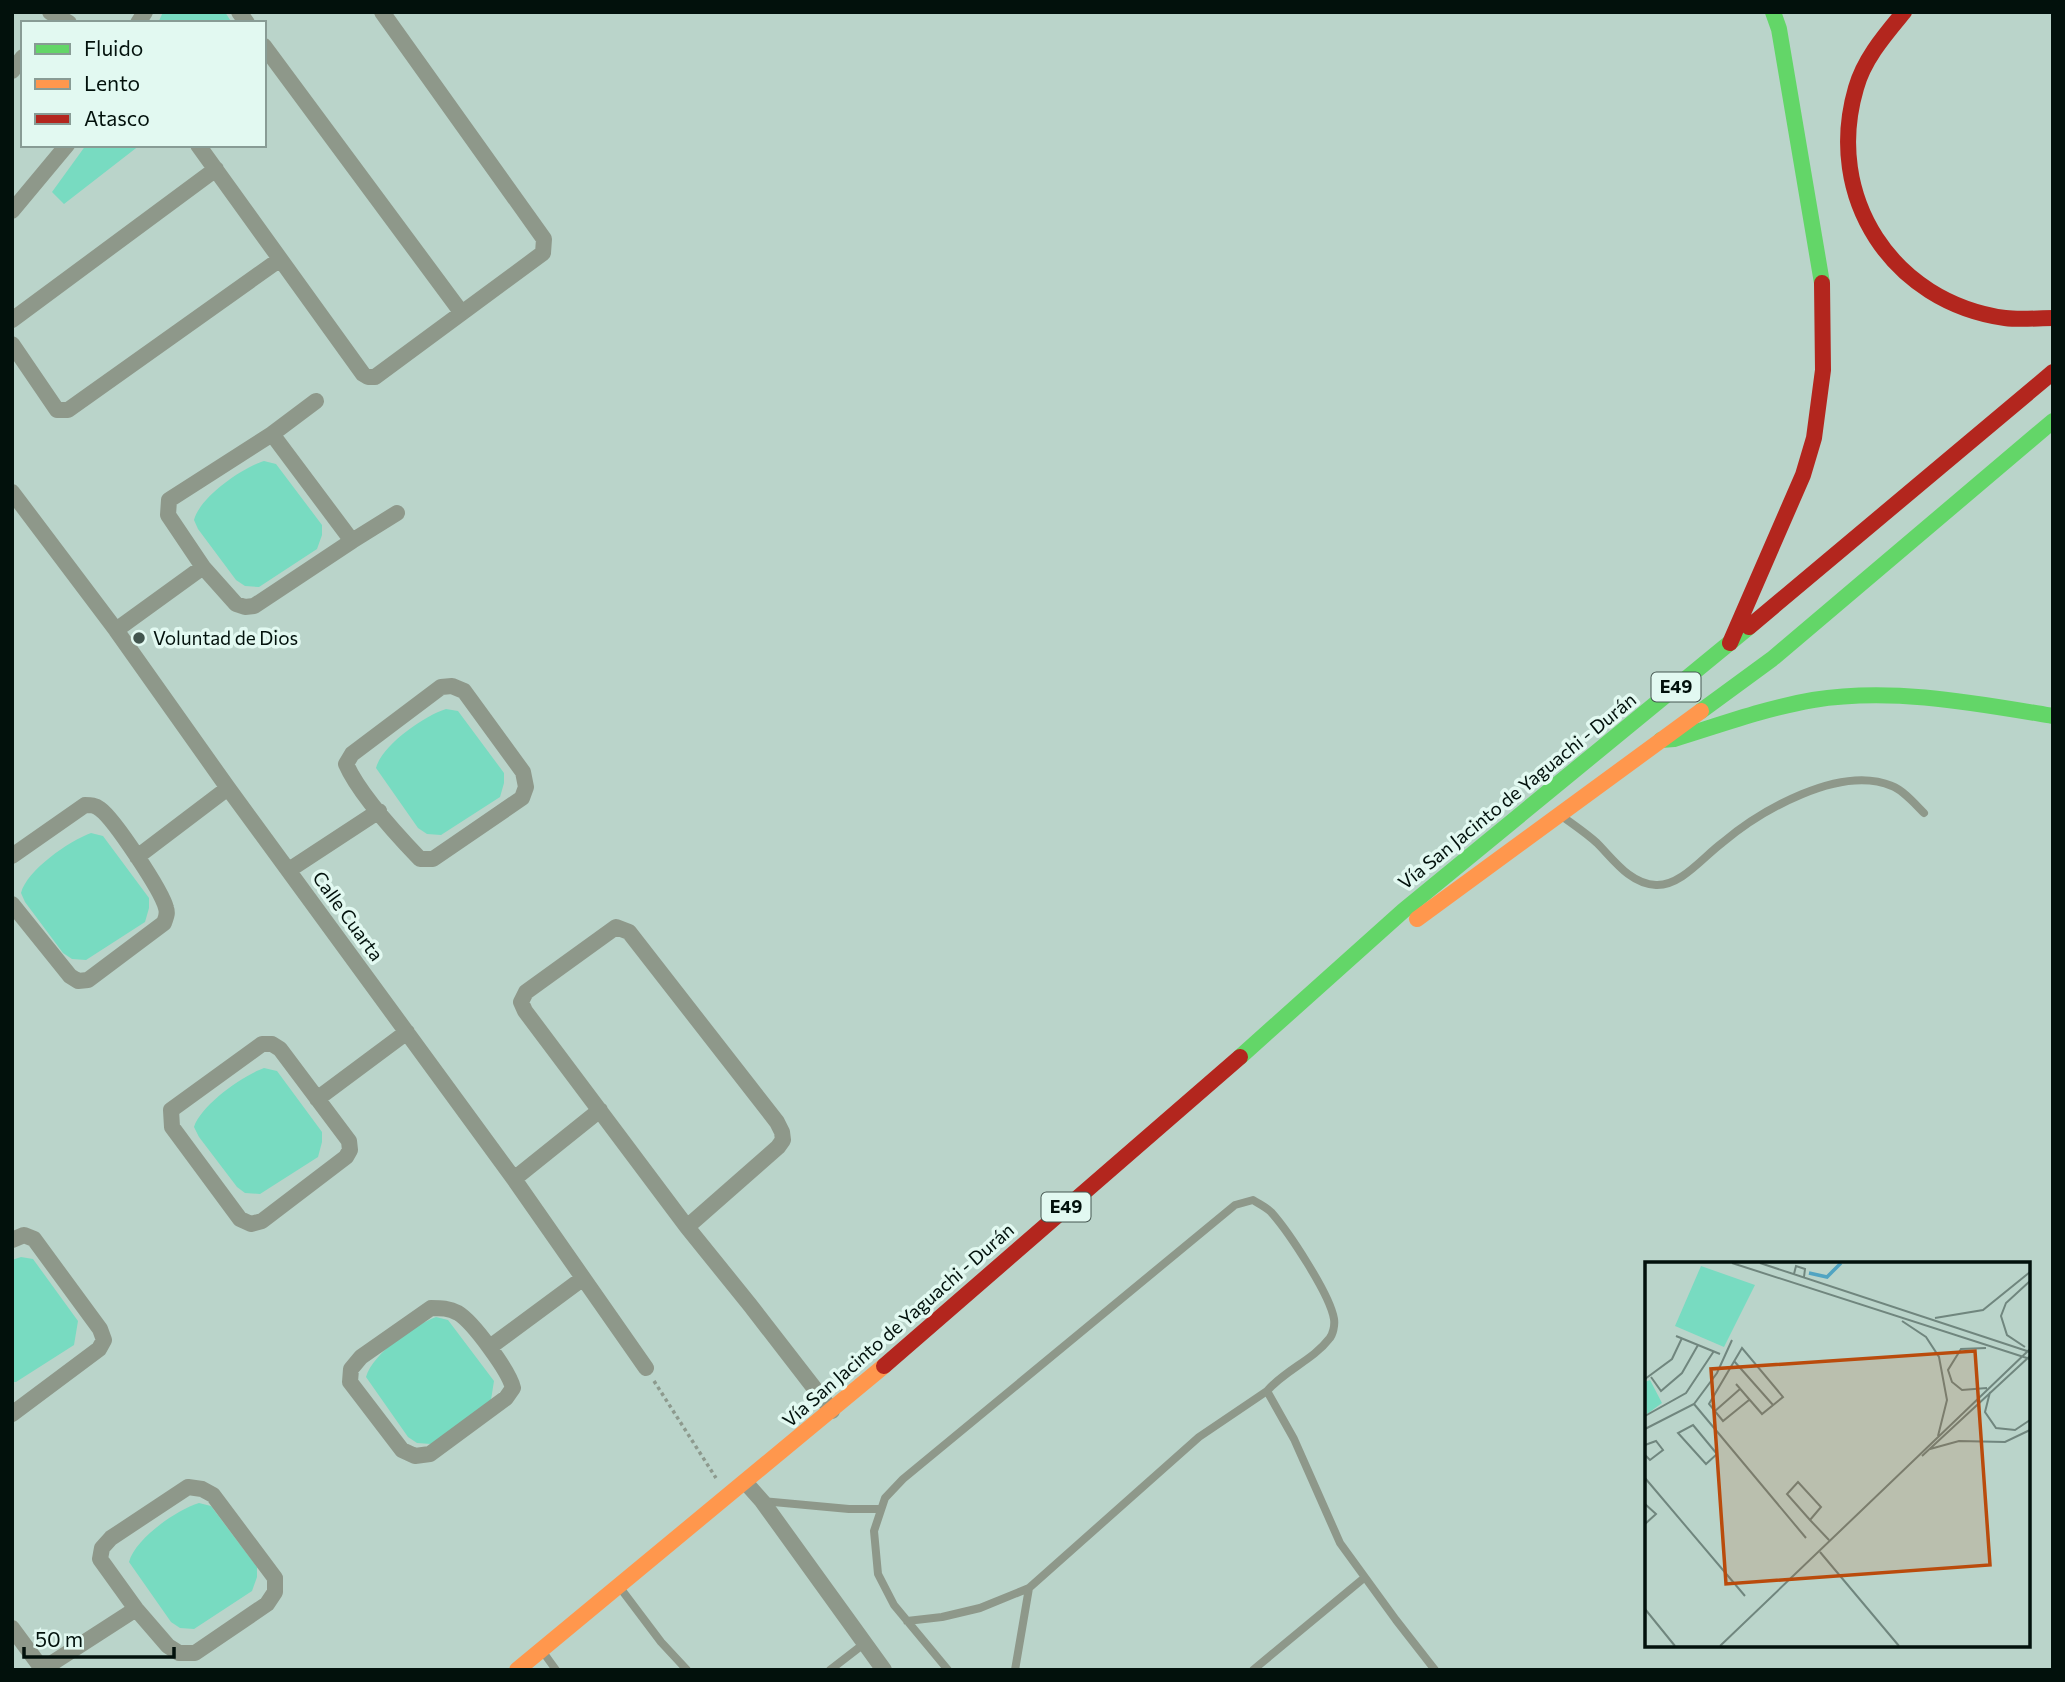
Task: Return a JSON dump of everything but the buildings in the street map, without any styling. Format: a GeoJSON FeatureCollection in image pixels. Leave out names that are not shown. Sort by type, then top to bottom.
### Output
{"type":"FeatureCollection","features":[{"type":"Feature","properties":{"kind":"main road"},"geometry":{"type":"LineString","coordinates":[[1730,643],[1803,475],[1814,438],[1823,370],[1822,273],[1779,29],[1773,12]]}},
{"type":"Feature","properties":{"kind":"main road"},"geometry":{"type":"LineString","coordinates":[[1904,12],[1864,66],[1850,113],[1847,144],[1850,176],[1868,229],[1902,271],[1927,291],[1956,306],[1994,317],[2053,318]]}},
{"type":"Feature","properties":{"kind":"main road","name":"Vía San Jacinto de Yaguachi - Durán"},"geometry":{"type":"LineString","coordinates":[[517,1670],[832,1411],[1301,1004],[1403,911],[1730,643],[2053,372]]}},
{"type":"Feature","properties":{"kind":"main road","name":"Vía San Jacinto de Yaguachi - Durán"},"geometry":{"type":"LineString","coordinates":[[1301,1004],[1772,659],[2053,421]]}},
{"type":"Feature","properties":{"kind":"main road"},"geometry":{"type":"LineString","coordinates":[[1661,740],[1674,739],[1785,705],[1834,697],[1890,696],[1977,704],[2053,716]]}},
{"type":"Feature","properties":{"kind":"street"},"geometry":{"type":"LineString","coordinates":[[50,12],[66,21]]}},
{"type":"Feature","properties":{"kind":"street"},"geometry":{"type":"LineString","coordinates":[[200,147],[279,260],[363,374],[368,377],[375,377],[543,253],[544,239],[382,12]]}},
{"type":"Feature","properties":{"kind":"street"},"geometry":{"type":"LineString","coordinates":[[266,49],[461,312]]}},
{"type":"Feature","properties":{"kind":"street"},"geometry":{"type":"LineString","coordinates":[[12,211],[65,147]]}},
{"type":"Feature","properties":{"kind":"street"},"geometry":{"type":"LineString","coordinates":[[12,320],[216,169]]}},
{"type":"Feature","properties":{"kind":"street"},"geometry":{"type":"LineString","coordinates":[[12,344],[57,410],[68,410],[279,260]]}},
{"type":"Feature","properties":{"kind":"street"},"geometry":{"type":"LineString","coordinates":[[316,401],[272,434],[169,500],[168,515],[203,567],[236,604],[254,606],[397,513]]}},
{"type":"Feature","properties":{"kind":"street"},"geometry":{"type":"LineString","coordinates":[[272,434],[352,541]]}},
{"type":"Feature","properties":{"kind":"street","name":"Calle Cuarta"},"geometry":{"type":"LineString","coordinates":[[12,492],[116,630],[514,1179],[646,1368]]}},
{"type":"Feature","properties":{"kind":"street"},"geometry":{"type":"LineString","coordinates":[[116,630],[203,567]]}},
{"type":"Feature","properties":{"kind":"street"},"geometry":{"type":"LineString","coordinates":[[452,686],[464,691],[523,772],[526,787],[522,798],[433,859],[420,859],[379,811],[346,764],[352,754],[441,687],[452,686]]}},
{"type":"Feature","properties":{"kind":"street"},"geometry":{"type":"LineString","coordinates":[[137,857],[228,788]]}},
{"type":"Feature","properties":{"kind":"street"},"geometry":{"type":"LineString","coordinates":[[12,856],[85,805],[94,805],[103,811],[137,857],[166,905],[168,915],[164,923],[88,981],[78,981],[70,976],[12,904]]}},
{"type":"Feature","properties":{"kind":"street"},"geometry":{"type":"LineString","coordinates":[[289,870],[379,811]]}},
{"type":"Feature","properties":{"kind":"street"},"geometry":{"type":"LineString","coordinates":[[687,1227],[778,1147],[783,1140],[782,1132],[777,1122],[629,932],[620,927],[611,930],[526,992],[521,1002],[525,1011],[687,1227],[832,1411]]}},
{"type":"Feature","properties":{"kind":"street"},"geometry":{"type":"LineString","coordinates":[[317,1099],[407,1032]]}},
{"type":"Feature","properties":{"kind":"street"},"geometry":{"type":"LineString","coordinates":[[262,1044],[272,1044],[281,1049],[317,1099],[349,1141],[350,1150],[346,1157],[262,1221],[251,1224],[240,1219],[172,1127],[170,1119],[171,1111],[262,1044]]}},
{"type":"Feature","properties":{"kind":"street"},"geometry":{"type":"LineString","coordinates":[[514,1179],[600,1110]]}},
{"type":"Feature","properties":{"kind":"street"},"geometry":{"type":"LineString","coordinates":[[12,1240],[24,1235],[34,1239],[100,1329],[104,1340],[99,1349],[12,1414]]}},
{"type":"Feature","properties":{"kind":"street"},"geometry":{"type":"LineString","coordinates":[[490,1348],[582,1279]]}},
{"type":"Feature","properties":{"kind":"street"},"geometry":{"type":"LineString","coordinates":[[431,1308],[446,1308],[460,1314],[490,1348],[511,1379],[513,1388],[506,1398],[429,1454],[415,1456],[402,1450],[350,1382],[351,1369],[361,1357],[431,1308]]}},
{"type":"Feature","properties":{"kind":"street"},"geometry":{"type":"LineString","coordinates":[[746,1483],[762,1501],[884,1670]]}},
{"type":"Feature","properties":{"kind":"street"},"geometry":{"type":"LineString","coordinates":[[188,1487],[202,1489],[213,1495],[275,1577],[275,1592],[267,1604],[195,1653],[179,1653],[168,1646],[136,1608],[100,1559],[102,1548],[111,1538],[188,1487]]}},
{"type":"Feature","properties":{"kind":"street"},"geometry":{"type":"LineString","coordinates":[[12,1628],[43,1670],[136,1608]]}},
{"type":"Feature","properties":{"kind":"lane"},"geometry":{"type":"LineString","coordinates":[[1560,815],[1595,841],[1638,881],[1657,885],[1674,881],[1723,841],[1784,801],[1820,787],[1857,781],[1893,786],[1924,813]]}},
{"type":"Feature","properties":{"kind":"lane"},"geometry":{"type":"LineString","coordinates":[[906,1621],[942,1618],[980,1608],[1030,1588],[1199,1437],[1267,1391],[1283,1374],[1308,1358],[1329,1339],[1334,1319],[1315,1275],[1269,1211],[1253,1200],[1235,1205],[914,1470],[885,1498],[874,1531],[878,1574],[894,1605],[906,1621],[948,1670]]}},
{"type":"Feature","properties":{"kind":"lane"},"geometry":{"type":"LineString","coordinates":[[1267,1391],[1293,1439],[1340,1543],[1435,1670]]}},
{"type":"Feature","properties":{"kind":"lane"},"geometry":{"type":"LineString","coordinates":[[762,1501],[849,1509],[881,1509]]}},
{"type":"Feature","properties":{"kind":"lane"},"geometry":{"type":"LineString","coordinates":[[1253,1670],[1364,1578]]}},
{"type":"Feature","properties":{"kind":"lane"},"geometry":{"type":"LineString","coordinates":[[619,1586],[661,1642],[687,1670]]}},
{"type":"Feature","properties":{"kind":"lane"},"geometry":{"type":"LineString","coordinates":[[1015,1670],[1030,1588]]}},
{"type":"Feature","properties":{"kind":"lane"},"geometry":{"type":"LineString","coordinates":[[830,1670],[865,1643]]}},
{"type":"Feature","properties":{"kind":"lane"},"geometry":{"type":"LineString","coordinates":[[541,1650],[556,1670]]}},
{"type":"Feature","properties":{"kind":"path"},"geometry":{"type":"LineString","coordinates":[[646,1368],[729,1497]]}},
{"type":"Feature","properties":{"kind":"green space"},"geometry":{"type":"Polygon","coordinates":[[[163,12],[225,12],[231,21],[159,21],[163,12]]]}},
{"type":"Feature","properties":{"kind":"green space"},"geometry":{"type":"Polygon","coordinates":[[[85,147],[137,147],[64,204],[52,192],[85,147]]]}},
{"type":"Feature","properties":{"kind":"green space"},"geometry":{"type":"Polygon","coordinates":[[[264,461],[276,464],[322,525],[322,535],[317,549],[259,587],[245,586],[236,580],[194,520],[204,502],[213,493],[245,470],[264,461]]]}},
{"type":"Feature","properties":{"kind":"green space"},"geometry":{"type":"Polygon","coordinates":[[[446,709],[458,711],[504,773],[504,783],[500,797],[441,835],[427,834],[418,828],[376,768],[386,750],[395,741],[427,718],[446,709]]]}},
{"type":"Feature","properties":{"kind":"green space"},"geometry":{"type":"Polygon","coordinates":[[[91,833],[103,836],[149,898],[149,908],[145,922],[86,960],[72,959],[63,953],[21,893],[31,875],[50,857],[91,833]]]}},
{"type":"Feature","properties":{"kind":"green space"},"geometry":{"type":"Polygon","coordinates":[[[264,1068],[277,1071],[322,1132],[322,1142],[318,1157],[260,1194],[245,1193],[237,1187],[194,1127],[198,1118],[223,1092],[264,1068]]]}},
{"type":"Feature","properties":{"kind":"green space"},"geometry":{"type":"Polygon","coordinates":[[[21,1257],[33,1259],[78,1321],[74,1345],[12,1382],[12,1260],[21,1257]]]}},
{"type":"Feature","properties":{"kind":"green space"},"geometry":{"type":"Polygon","coordinates":[[[436,1317],[448,1320],[494,1381],[490,1406],[431,1444],[417,1443],[408,1437],[366,1377],[377,1359],[395,1341],[436,1317]]]}},
{"type":"Feature","properties":{"kind":"green space"},"geometry":{"type":"Polygon","coordinates":[[[199,1503],[211,1506],[257,1567],[257,1577],[252,1591],[194,1629],[180,1628],[171,1622],[129,1562],[139,1544],[158,1526],[199,1503]]]}},
{"type":"Feature","properties":{"kind":"traffic: fast"},"geometry":{"type":"LineString","coordinates":[[1773,12],[1779,29],[1822,283]]}},
{"type":"Feature","properties":{"kind":"traffic: fast"},"geometry":{"type":"LineString","coordinates":[[1701,711],[1772,659],[2053,421]]}},
{"type":"Feature","properties":{"kind":"traffic: fast"},"geometry":{"type":"LineString","coordinates":[[1240,1057],[1403,911],[1749,627]]}},
{"type":"Feature","properties":{"kind":"traffic: fast"},"geometry":{"type":"LineString","coordinates":[[1661,740],[1674,739],[1778,708],[1843,696],[1933,698],[2053,716]]}},
{"type":"Feature","properties":{"kind":"traffic: slow"},"geometry":{"type":"LineString","coordinates":[[1417,919],[1701,711]]}},
{"type":"Feature","properties":{"kind":"traffic: slow"},"geometry":{"type":"LineString","coordinates":[[517,1670],[884,1366]]}},
{"type":"Feature","properties":{"kind":"traffic: jam"},"geometry":{"type":"LineString","coordinates":[[1904,12],[1870,57],[1856,88],[1849,129],[1850,168],[1859,204],[1876,238],[1900,267],[1930,291],[1965,308],[2005,318],[2053,318]]}},
{"type":"Feature","properties":{"kind":"traffic: jam"},"geometry":{"type":"LineString","coordinates":[[1730,643],[1803,475],[1814,438],[1823,370],[1822,283]]}},
{"type":"Feature","properties":{"kind":"traffic: jam"},"geometry":{"type":"LineString","coordinates":[[1749,627],[2053,372]]}},
{"type":"Feature","properties":{"kind":"traffic: jam"},"geometry":{"type":"LineString","coordinates":[[884,1366],[1240,1057]]}},
{"type":"Feature","properties":{"kind":"place","name":"Voluntad de Dios"},"geometry":{"type":"Point","coordinates":[139,638]}}]}
